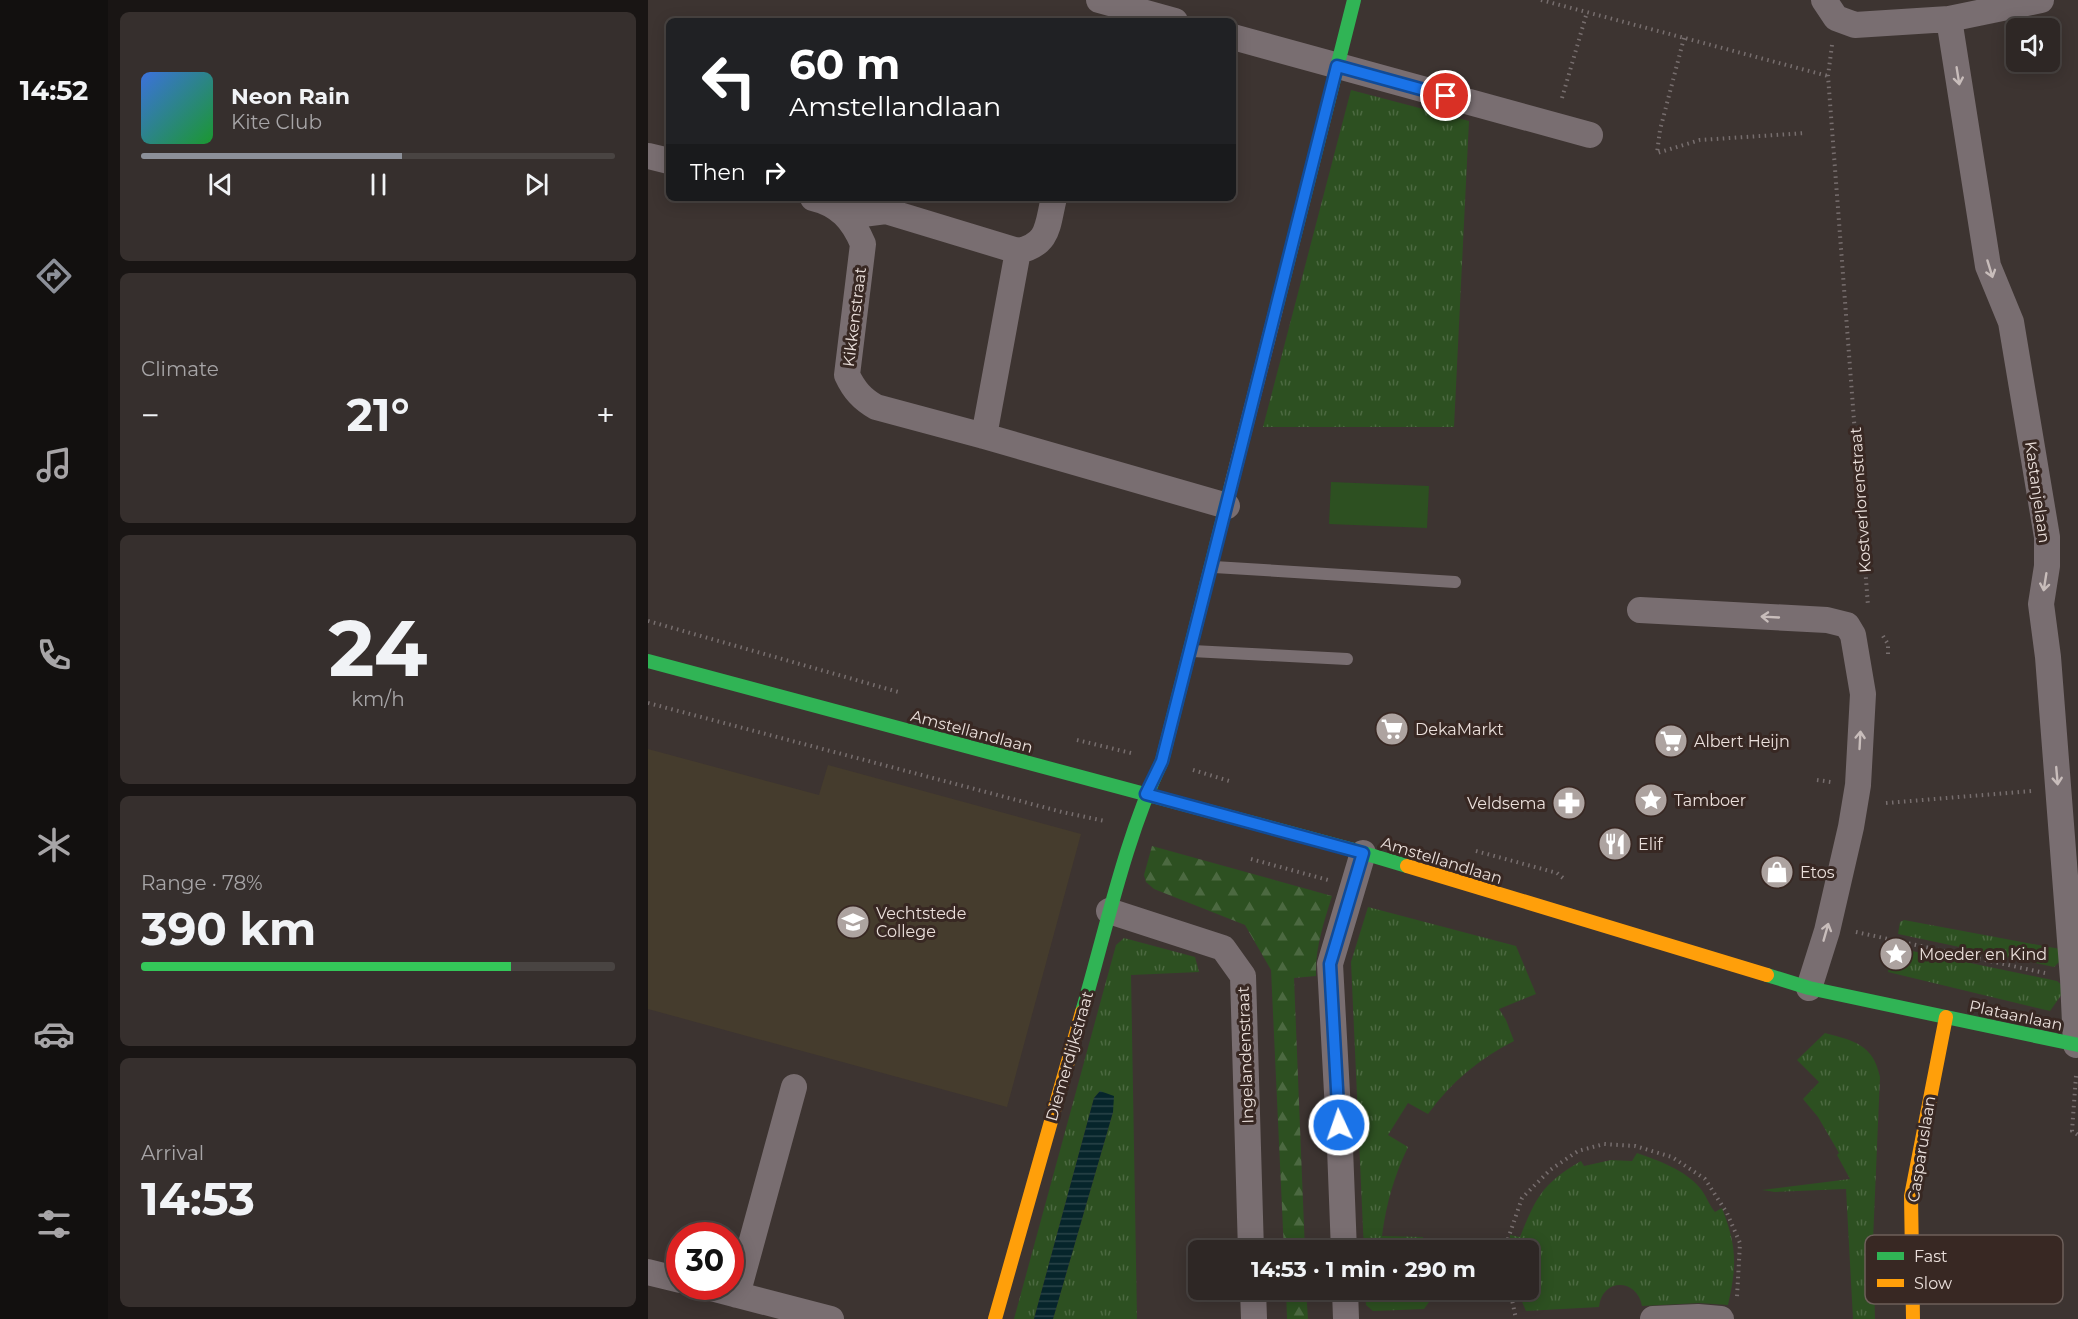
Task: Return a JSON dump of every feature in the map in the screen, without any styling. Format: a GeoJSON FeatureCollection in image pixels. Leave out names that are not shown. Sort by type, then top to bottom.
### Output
{"type":"FeatureCollection","features":[{"type":"Feature","properties":{"kind":"main road","name":"Diemerdijkstraat"},"geometry":{"type":"LineString","coordinates":[[995,1319],[1109,911],[1146,794],[1162,761],[1354,0]]}},
{"type":"Feature","properties":{"kind":"main road","name":"Amstellandlaan"},"geometry":{"type":"LineString","coordinates":[[648,661],[1363,853],[1809,988],[1946,1017]]}},
{"type":"Feature","properties":{"kind":"main road","name":"Plataanlaan"},"geometry":{"type":"LineString","coordinates":[[1946,1017],[2077,1045]]}},
{"type":"Feature","properties":{"kind":"main road","name":"Casparuslaan"},"geometry":{"type":"LineString","coordinates":[[1912,1235],[1911,1196],[1946,1017]]}},
{"type":"Feature","properties":{"kind":"main road","name":"Casparuslaan"},"geometry":{"type":"LineString","coordinates":[[1913,1304],[1913,1319]]}},
{"type":"Feature","properties":{"kind":"street"},"geometry":{"type":"LineString","coordinates":[[1830,9],[1855,25],[1948,19],[2040,0]]}},
{"type":"Feature","properties":{"kind":"street"},"geometry":{"type":"LineString","coordinates":[[1101,7],[1159,18]]}},
{"type":"Feature","properties":{"kind":"street","name":"Kastanjelaan"},"geometry":{"type":"LineString","coordinates":[[1948,19],[1988,266],[2011,321],[2047,537],[2047,566],[2041,604],[2058,789],[2077,1045]]}},
{"type":"Feature","properties":{"kind":"street"},"geometry":{"type":"LineString","coordinates":[[1236,38],[1590,135]]}},
{"type":"Feature","properties":{"kind":"street"},"geometry":{"type":"LineString","coordinates":[[648,156],[666,160]]}},
{"type":"Feature","properties":{"kind":"street","name":"Kikkenstraat"},"geometry":{"type":"LineString","coordinates":[[821,201],[834,206],[847,216],[857,229],[863,244],[847,375],[864,400],[876,407],[1227,506]]}},
{"type":"Feature","properties":{"kind":"street"},"geometry":{"type":"LineString","coordinates":[[847,216],[886,212],[1018,251],[1030,249],[1044,238],[1053,201]]}},
{"type":"Feature","properties":{"kind":"street"},"geometry":{"type":"LineString","coordinates":[[984,436],[1018,251]]}},
{"type":"Feature","properties":{"kind":"street"},"geometry":{"type":"LineString","coordinates":[[1641,610],[1827,620],[1846,626],[1853,635],[1863,694],[1858,785],[1851,827],[1827,931],[1809,988]]}},
{"type":"Feature","properties":{"kind":"street"},"geometry":{"type":"LineString","coordinates":[[1344,1240],[1330,964],[1363,853]]}},
{"type":"Feature","properties":{"kind":"street","name":"Ingelandenstraat"},"geometry":{"type":"LineString","coordinates":[[1109,911],[1223,948],[1243,976],[1251,1240]]}},
{"type":"Feature","properties":{"kind":"street"},"geometry":{"type":"LineString","coordinates":[[744,1269],[794,1087]]}},
{"type":"Feature","properties":{"kind":"street"},"geometry":{"type":"LineString","coordinates":[[648,1272],[666,1276]]}},
{"type":"Feature","properties":{"kind":"street"},"geometry":{"type":"LineString","coordinates":[[744,1297],[831,1319]]}},
{"type":"Feature","properties":{"kind":"street"},"geometry":{"type":"LineString","coordinates":[[1253,1300],[1254,1319]]}},
{"type":"Feature","properties":{"kind":"street"},"geometry":{"type":"LineString","coordinates":[[1345,1300],[1346,1319]]}},
{"type":"Feature","properties":{"kind":"street"},"geometry":{"type":"LineString","coordinates":[[1653,1319],[1728,1313]]}},
{"type":"Feature","properties":{"kind":"lane"},"geometry":{"type":"LineString","coordinates":[[1211,567],[1455,582]]}},
{"type":"Feature","properties":{"kind":"lane"},"geometry":{"type":"LineString","coordinates":[[1190,651],[1347,659]]}},
{"type":"Feature","properties":{"kind":"path"},"geometry":{"type":"LineString","coordinates":[[1542,0],[1828,76]]}},
{"type":"Feature","properties":{"kind":"path"},"geometry":{"type":"LineString","coordinates":[[1564,0],[1564,6]]}},
{"type":"Feature","properties":{"kind":"path","name":"Kostverlorenstraat"},"geometry":{"type":"LineString","coordinates":[[1830,9],[1828,76],[1868,609]]}},
{"type":"Feature","properties":{"kind":"path"},"geometry":{"type":"LineString","coordinates":[[1554,126],[1587,12]]}},
{"type":"Feature","properties":{"kind":"path"},"geometry":{"type":"LineString","coordinates":[[1684,38],[1660,130],[1657,153],[1700,140],[1806,133]]}},
{"type":"Feature","properties":{"kind":"path"},"geometry":{"type":"LineString","coordinates":[[1878,626],[1888,644],[1888,666]]}},
{"type":"Feature","properties":{"kind":"path"},"geometry":{"type":"LineString","coordinates":[[1886,803],[2058,789]]}},
{"type":"Feature","properties":{"kind":"path"},"geometry":{"type":"LineString","coordinates":[[1885,813],[1887,796]]}},
{"type":"Feature","properties":{"kind":"path"},"geometry":{"type":"LineString","coordinates":[[1851,942],[1854,932],[2073,979]]}},
{"type":"Feature","properties":{"kind":"path"},"geometry":{"type":"LineString","coordinates":[[2077,1045],[2072,1131],[2078,1135]]}},
{"type":"Feature","properties":{"kind":"path"},"geometry":{"type":"LineString","coordinates":[[1508,1240],[1522,1197],[1550,1170],[1578,1151],[1604,1144],[1635,1146],[1672,1157],[1705,1179],[1727,1213],[1740,1243],[1738,1286],[1728,1313]]}},
{"type":"Feature","properties":{"kind":"path"},"geometry":{"type":"LineString","coordinates":[[1512,1300],[1516,1319]]}},
{"type":"Feature","properties":{"kind":"shaded area","name":"Vechtstede College"},"geometry":{"type":"Polygon","coordinates":[[[648,749],[819,795],[828,765],[1081,834],[1007,1107],[648,1009],[648,749]]]}},
{"type":"Feature","properties":{"kind":"green space"},"geometry":{"type":"Polygon","coordinates":[[[1351,90],[1469,121],[1454,427],[1263,427],[1351,90]]]}},
{"type":"Feature","properties":{"kind":"green space"},"geometry":{"type":"Polygon","coordinates":[[[1331,482],[1429,486],[1427,528],[1329,524],[1331,482]]]}},
{"type":"Feature","properties":{"kind":"green space"},"geometry":{"type":"Polygon","coordinates":[[[1152,846],[1332,896],[1319,945],[1316,976],[1294,978],[1305,1240],[1283,1240],[1271,970],[1245,925],[1154,889],[1146,882],[1144,875],[1152,846]]]}},
{"type":"Feature","properties":{"kind":"green space"},"geometry":{"type":"Polygon","coordinates":[[[1368,907],[1516,946],[1536,994],[1499,1009],[1514,1041],[1489,1055],[1467,1072],[1428,1114],[1408,1103],[1388,1135],[1408,1147],[1391,1191],[1382,1236],[1423,1237],[1423,1240],[1364,1240],[1351,962],[1368,907]]]}},
{"type":"Feature","properties":{"kind":"green space"},"geometry":{"type":"Polygon","coordinates":[[[1904,920],[2060,949],[2061,960],[2054,967],[1898,934],[1900,922],[1904,920]]]}},
{"type":"Feature","properties":{"kind":"green space"},"geometry":{"type":"Polygon","coordinates":[[[1124,938],[1195,957],[1199,972],[1131,975],[1137,1319],[1053,1319],[1113,1112],[1100,1091],[1094,1098],[1034,1319],[1014,1319],[1116,945],[1124,938]]]}},
{"type":"Feature","properties":{"kind":"green space"},"geometry":{"type":"Polygon","coordinates":[[[1893,947],[2057,981],[2063,986],[2062,994],[2050,1011],[1888,972],[1893,947]]]}},
{"type":"Feature","properties":{"kind":"green space"},"geometry":{"type":"Polygon","coordinates":[[[1825,1033],[1861,1046],[1873,1057],[1877,1066],[1880,1077],[1873,1235],[1865,1235],[1865,1304],[1875,1304],[1875,1319],[1853,1319],[1846,1189],[1775,1192],[1762,1190],[1850,1179],[1837,1155],[1839,1153],[1818,1117],[1803,1099],[1819,1082],[1797,1060],[1825,1033]]]}},
{"type":"Feature","properties":{"kind":"green space"},"geometry":{"type":"Polygon","coordinates":[[[1637,1153],[1671,1166],[1694,1181],[1715,1212],[1722,1208],[1731,1234],[1734,1256],[1728,1305],[1699,1303],[1642,1306],[1634,1290],[1620,1285],[1606,1291],[1599,1307],[1526,1311],[1521,1300],[1539,1300],[1539,1240],[1510,1240],[1510,1235],[1520,1237],[1542,1192],[1549,1184],[1581,1161],[1584,1166],[1611,1160],[1632,1161],[1637,1153]]]}},
{"type":"Feature","properties":{"kind":"green space"},"geometry":{"type":"Polygon","coordinates":[[[1286,1300],[1307,1300],[1308,1319],[1287,1319],[1286,1300]]]}},
{"type":"Feature","properties":{"kind":"green space"},"geometry":{"type":"Polygon","coordinates":[[[1366,1300],[1429,1300],[1429,1302],[1424,1309],[1373,1311],[1366,1305],[1366,1300]]]}},
{"type":"Feature","properties":{"kind":"water"},"geometry":{"type":"Polygon","coordinates":[[[1100,1091],[1114,1096],[1113,1112],[1053,1319],[1034,1319],[1094,1098],[1100,1091]]]}},
{"type":"Feature","properties":{"kind":"traffic: fast"},"geometry":{"type":"LineString","coordinates":[[1276,309],[1354,0]]}},
{"type":"Feature","properties":{"kind":"traffic: fast"},"geometry":{"type":"LineString","coordinates":[[1082,1012],[1137,821],[1162,761],[1231,486]]}},
{"type":"Feature","properties":{"kind":"traffic: fast"},"geometry":{"type":"LineString","coordinates":[[648,661],[1407,866]]}},
{"type":"Feature","properties":{"kind":"traffic: fast"},"geometry":{"type":"LineString","coordinates":[[1767,975],[1809,988],[2078,1045]]}},
{"type":"Feature","properties":{"kind":"traffic: slow"},"geometry":{"type":"LineString","coordinates":[[1231,486],[1276,309]]}},
{"type":"Feature","properties":{"kind":"traffic: slow"},"geometry":{"type":"LineString","coordinates":[[1407,866],[1767,975]]}},
{"type":"Feature","properties":{"kind":"traffic: slow"},"geometry":{"type":"LineString","coordinates":[[995,1319],[1082,1012]]}},
{"type":"Feature","properties":{"kind":"traffic: slow"},"geometry":{"type":"LineString","coordinates":[[1912,1235],[1911,1196],[1946,1017]]}},
{"type":"Feature","properties":{"kind":"traffic: slow"},"geometry":{"type":"LineString","coordinates":[[1913,1304],[1913,1319]]}},
{"type":"Feature","properties":{"kind":"place","name":"DekaMarkt"},"geometry":{"type":"Point","coordinates":[1392,729]}},
{"type":"Feature","properties":{"kind":"place","name":"Albert Heijn"},"geometry":{"type":"Point","coordinates":[1671,741]}},
{"type":"Feature","properties":{"kind":"place","name":"Tamboer"},"geometry":{"type":"Point","coordinates":[1651,800]}},
{"type":"Feature","properties":{"kind":"place","name":"Veldsema"},"geometry":{"type":"Point","coordinates":[1569,803]}},
{"type":"Feature","properties":{"kind":"place","name":"Elif"},"geometry":{"type":"Point","coordinates":[1615,844]}},
{"type":"Feature","properties":{"kind":"place","name":"Etos"},"geometry":{"type":"Point","coordinates":[1777,872]}},
{"type":"Feature","properties":{"kind":"place","name":"Vechtstede College"},"geometry":{"type":"Point","coordinates":[853,922]}},
{"type":"Feature","properties":{"kind":"place","name":"Moeder en Kind"},"geometry":{"type":"Point","coordinates":[1896,954]}},
{"type":"Feature","properties":{"kind":"route"},"geometry":{"type":"LineString","coordinates":[[1339,1125],[1330,964],[1363,853],[1146,794],[1162,761],[1337,66],[1446,96]]}}]}
